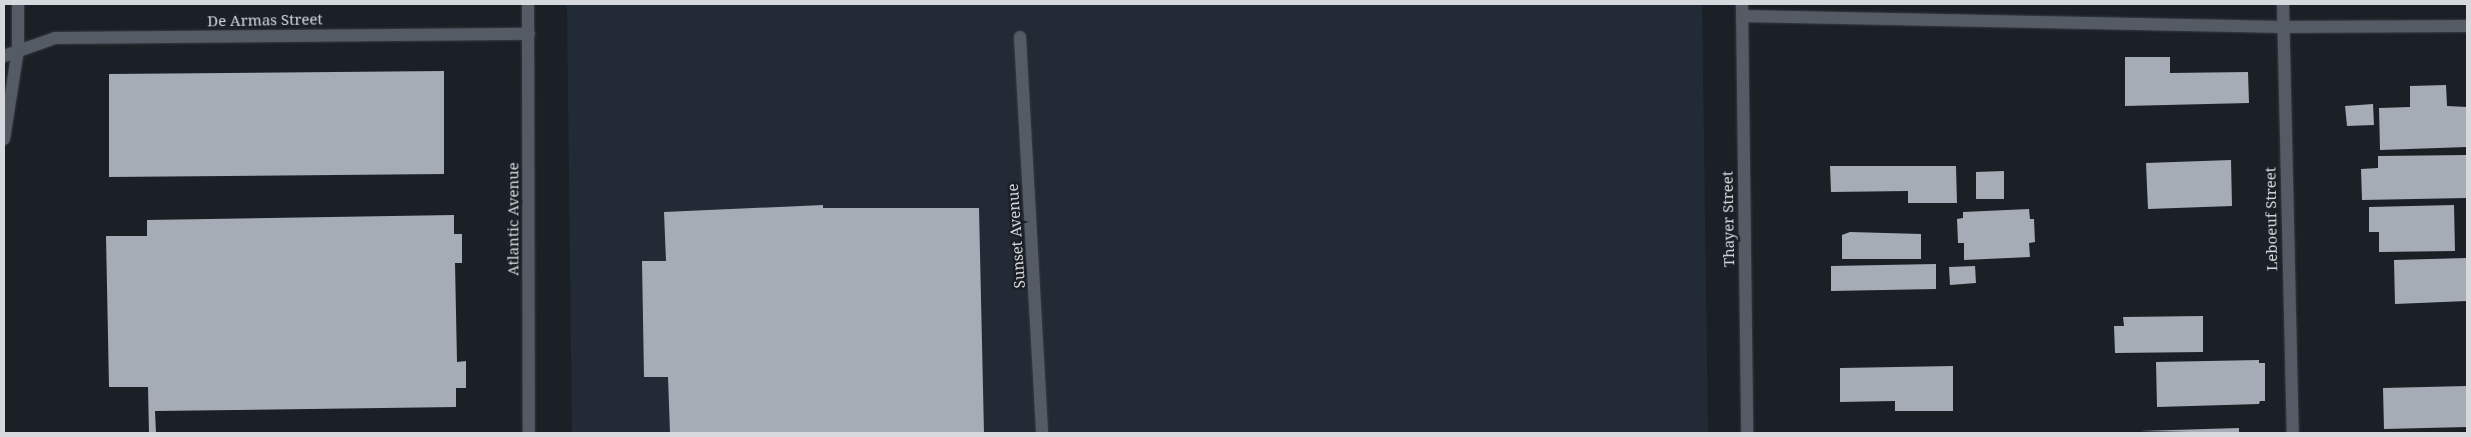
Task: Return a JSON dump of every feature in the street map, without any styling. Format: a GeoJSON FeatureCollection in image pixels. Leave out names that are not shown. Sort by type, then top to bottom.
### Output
{"type":"FeatureCollection","features":[{"type":"Feature","properties":{"kind":"street"},"geometry":{"type":"LineString","coordinates":[[4,139],[18,50],[18,4]]}},
{"type":"Feature","properties":{"kind":"street","name":"Atlantic Avenue"},"geometry":{"type":"LineString","coordinates":[[528,4],[529,433]]}},
{"type":"Feature","properties":{"kind":"street","name":"Leboeuf Street"},"geometry":{"type":"LineString","coordinates":[[2283,4],[2293,433]]}},
{"type":"Feature","properties":{"kind":"street"},"geometry":{"type":"LineString","coordinates":[[1742,10],[2283,27],[2467,26]]}},
{"type":"Feature","properties":{"kind":"street","name":"Thayer Street"},"geometry":{"type":"LineString","coordinates":[[1742,10],[1747,433]]}},
{"type":"Feature","properties":{"kind":"street","name":"De Armas Street"},"geometry":{"type":"LineString","coordinates":[[4,56],[54,38],[529,34]]}},
{"type":"Feature","properties":{"kind":"street","name":"Sunset Avenue"},"geometry":{"type":"LineString","coordinates":[[1020,37],[1042,433]]}},
{"type":"Feature","properties":{"kind":"shaded area"},"geometry":{"type":"Polygon","coordinates":[[[567,4],[1702,4],[1708,433],[572,433],[567,4]]]}},
{"type":"Feature","properties":{"kind":"building"},"geometry":{"type":"Polygon","coordinates":[[[2125,57],[2170,57],[2170,73],[2248,72],[2249,103],[2125,106],[2125,57]]]}},
{"type":"Feature","properties":{"kind":"building"},"geometry":{"type":"Polygon","coordinates":[[[444,71],[444,174],[109,177],[109,74],[444,71]]]}},
{"type":"Feature","properties":{"kind":"building"},"geometry":{"type":"Polygon","coordinates":[[[2446,85],[2447,106],[2467,107],[2467,147],[2380,150],[2379,108],[2410,107],[2410,86],[2446,85]]]}},
{"type":"Feature","properties":{"kind":"building"},"geometry":{"type":"Polygon","coordinates":[[[2373,104],[2374,125],[2347,126],[2345,106],[2373,104]]]}},
{"type":"Feature","properties":{"kind":"building"},"geometry":{"type":"Polygon","coordinates":[[[2467,155],[2467,198],[2362,200],[2361,169],[2378,168],[2378,156],[2467,155]]]}},
{"type":"Feature","properties":{"kind":"building"},"geometry":{"type":"Polygon","coordinates":[[[2231,160],[2232,206],[2148,209],[2146,163],[2231,160]]]}},
{"type":"Feature","properties":{"kind":"building"},"geometry":{"type":"Polygon","coordinates":[[[1830,166],[1956,166],[1957,203],[1908,203],[1908,191],[1831,192],[1830,166]]]}},
{"type":"Feature","properties":{"kind":"building"},"geometry":{"type":"Polygon","coordinates":[[[2004,171],[2004,199],[1976,199],[1976,172],[2004,171]]]}},
{"type":"Feature","properties":{"kind":"building"},"geometry":{"type":"Polygon","coordinates":[[[823,205],[823,208],[979,208],[984,433],[670,433],[668,377],[644,377],[642,261],[666,261],[664,212],[823,205]]]}},
{"type":"Feature","properties":{"kind":"building"},"geometry":{"type":"Polygon","coordinates":[[[2454,205],[2455,251],[2379,252],[2379,232],[2369,232],[2369,207],[2454,205]]]}},
{"type":"Feature","properties":{"kind":"building"},"geometry":{"type":"Polygon","coordinates":[[[2029,209],[2030,219],[2034,219],[2035,242],[2029,243],[2030,257],[1964,260],[1964,243],[1958,243],[1957,219],[1963,218],[1963,212],[2029,209]]]}},
{"type":"Feature","properties":{"kind":"building"},"geometry":{"type":"Polygon","coordinates":[[[454,215],[454,234],[462,234],[462,263],[455,263],[457,362],[466,361],[466,388],[456,388],[456,407],[155,411],[156,433],[149,433],[148,387],[109,387],[106,236],[147,236],[147,220],[454,215]]]}},
{"type":"Feature","properties":{"kind":"building"},"geometry":{"type":"Polygon","coordinates":[[[1850,232],[1921,234],[1921,259],[1842,259],[1842,235],[1850,232]]]}},
{"type":"Feature","properties":{"kind":"building"},"geometry":{"type":"Polygon","coordinates":[[[2467,258],[2467,301],[2395,304],[2394,260],[2467,258]]]}},
{"type":"Feature","properties":{"kind":"building"},"geometry":{"type":"Polygon","coordinates":[[[1936,264],[1936,289],[1831,291],[1831,266],[1936,264]]]}},
{"type":"Feature","properties":{"kind":"building"},"geometry":{"type":"Polygon","coordinates":[[[1975,266],[1976,283],[1950,285],[1949,267],[1975,266]]]}},
{"type":"Feature","properties":{"kind":"building"},"geometry":{"type":"Polygon","coordinates":[[[2203,316],[2203,352],[2115,353],[2114,326],[2124,326],[2123,317],[2203,316]]]}},
{"type":"Feature","properties":{"kind":"building"},"geometry":{"type":"Polygon","coordinates":[[[2259,360],[2259,363],[2265,363],[2265,401],[2260,401],[2259,404],[2157,407],[2156,362],[2259,360]]]}},
{"type":"Feature","properties":{"kind":"building"},"geometry":{"type":"Polygon","coordinates":[[[1953,366],[1953,411],[1895,411],[1895,401],[1840,402],[1840,368],[1953,366]]]}},
{"type":"Feature","properties":{"kind":"building"},"geometry":{"type":"Polygon","coordinates":[[[2467,386],[2467,427],[2384,429],[2383,388],[2467,386]]]}},
{"type":"Feature","properties":{"kind":"building"},"geometry":{"type":"Polygon","coordinates":[[[2239,428],[2239,433],[2139,431],[2239,428]]]}}]}
